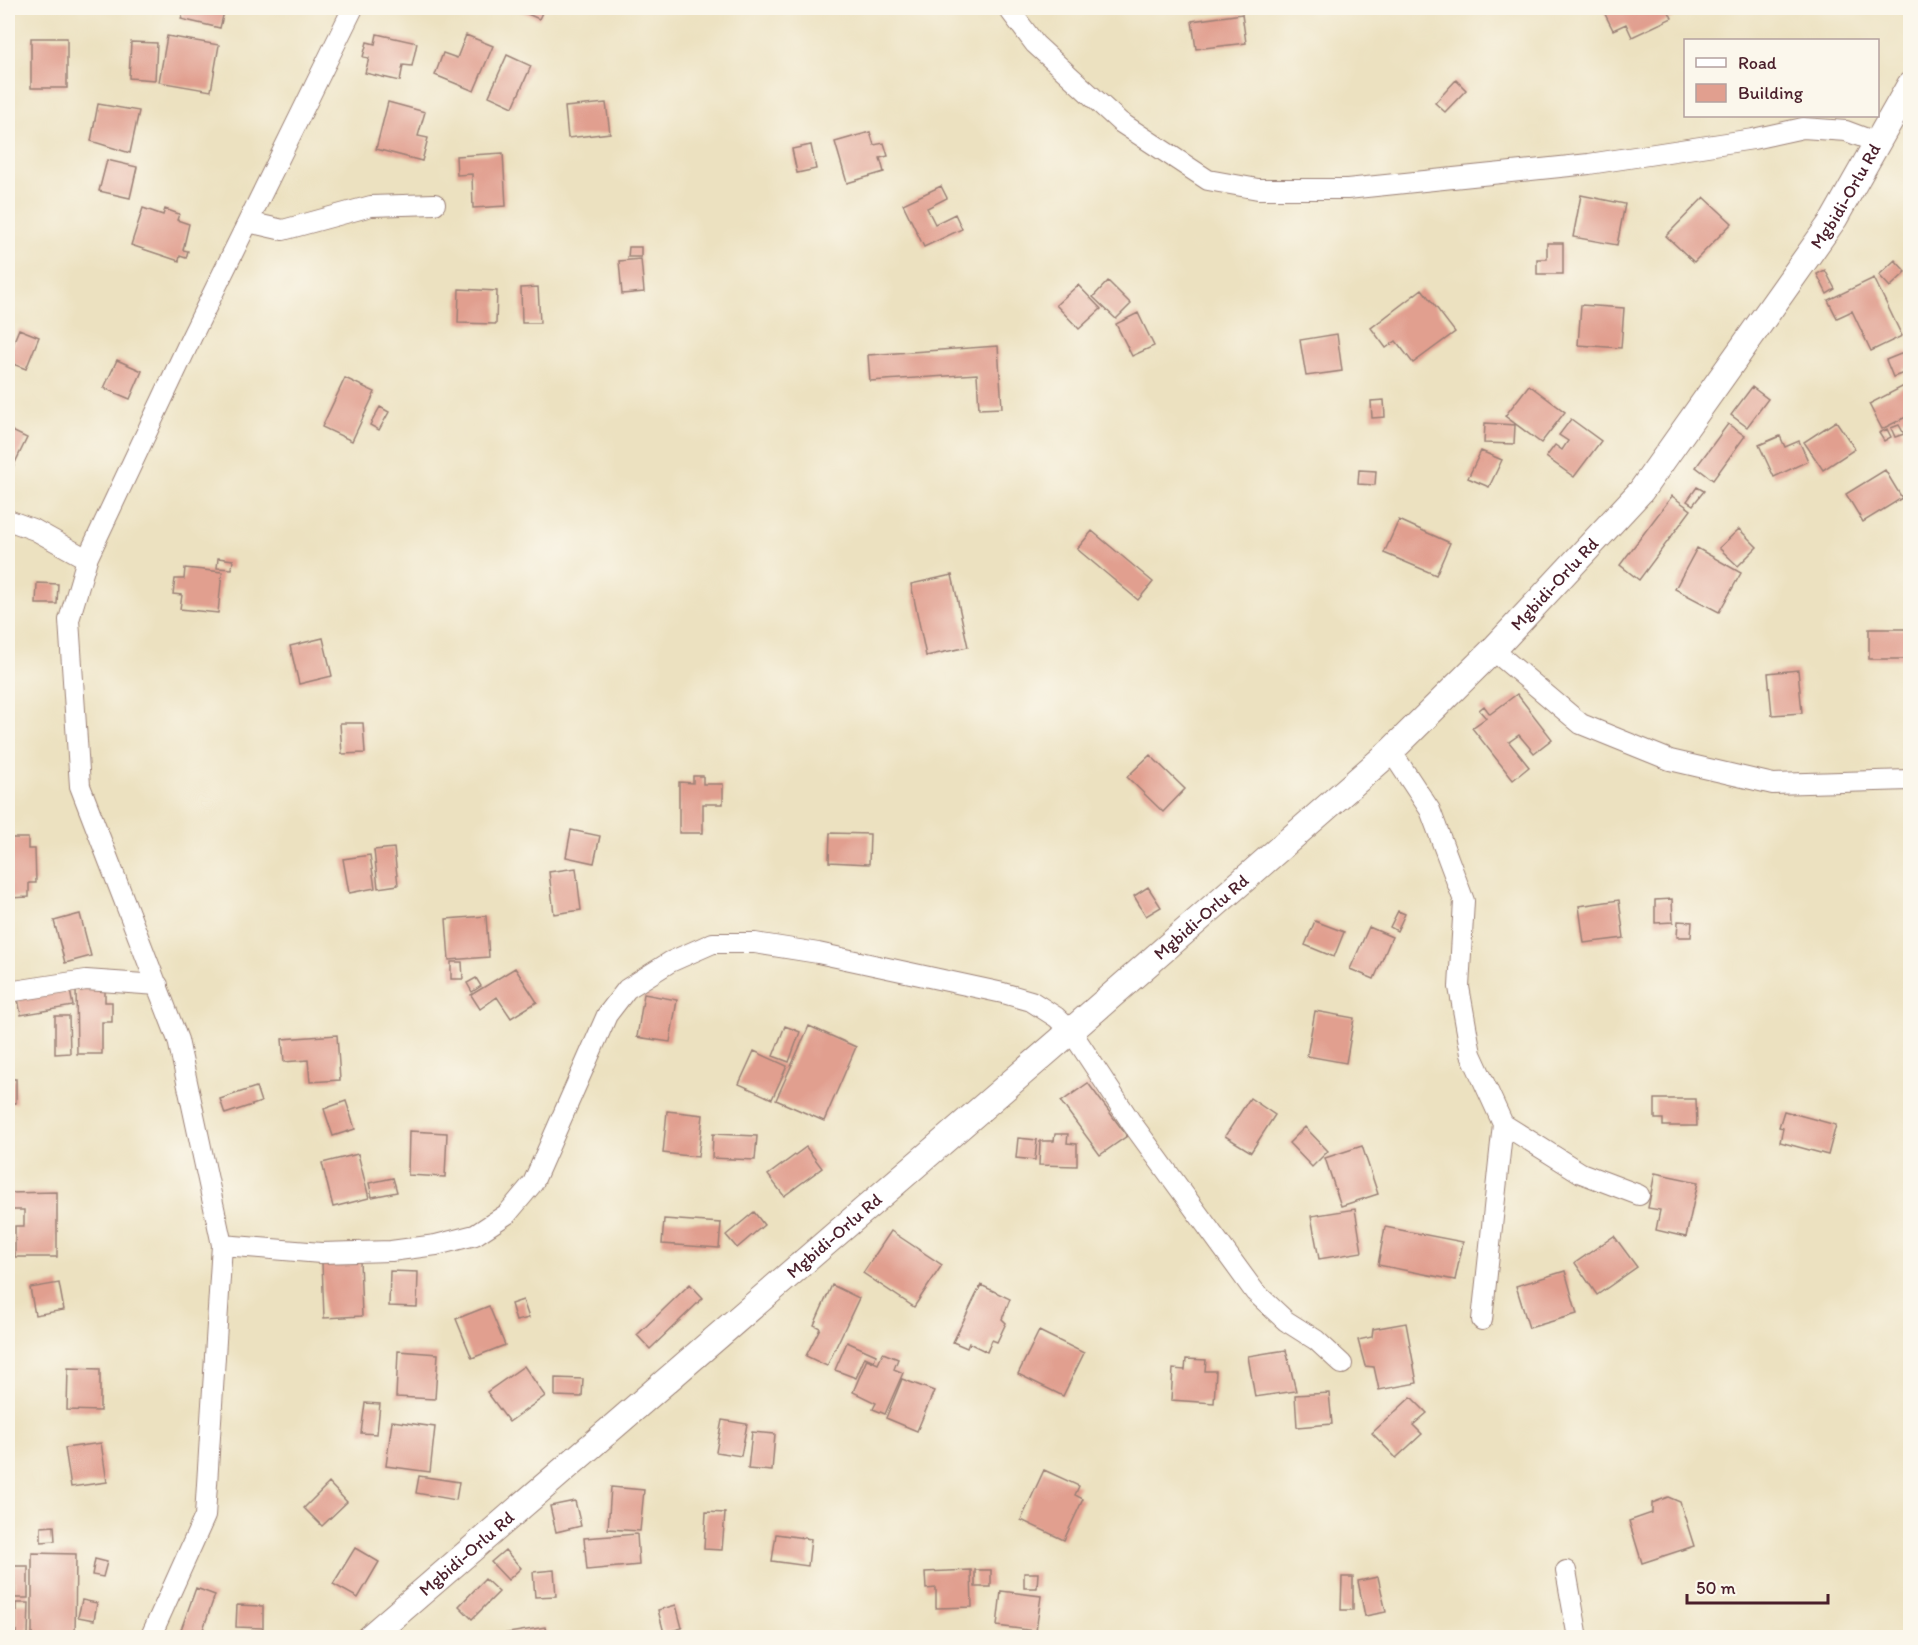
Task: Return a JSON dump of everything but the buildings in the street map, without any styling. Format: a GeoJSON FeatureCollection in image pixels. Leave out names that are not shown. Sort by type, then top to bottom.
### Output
{"type":"FeatureCollection","features":[{"type":"Feature","properties":{"kind":"main road","name":"Mgbidi-Orlu Rd"},"geometry":{"type":"LineString","coordinates":[[369,1638],[1391,751],[1493,650],[1641,491],[1834,219],[1911,85]]}},
{"type":"Feature","properties":{"kind":"street"},"geometry":{"type":"LineString","coordinates":[[150,1638],[205,1516],[222,1245],[178,1040],[80,786],[69,620],[87,559],[192,336],[353,8]]}},
{"type":"Feature","properties":{"kind":"street"},"geometry":{"type":"LineString","coordinates":[[1008,8],[1035,44],[1120,122],[1208,180],[1258,189],[1347,189],[1589,164],[1753,139],[1803,128],[1846,131],[1870,140],[1876,147]]}},
{"type":"Feature","properties":{"kind":"street"},"geometry":{"type":"LineString","coordinates":[[248,222],[283,230],[371,206],[435,204]]}},
{"type":"Feature","properties":{"kind":"street"},"geometry":{"type":"LineString","coordinates":[[8,520],[35,530],[87,559]]}},
{"type":"Feature","properties":{"kind":"street"},"geometry":{"type":"LineString","coordinates":[[1493,650],[1581,724],[1670,760],[1773,784],[1911,780]]}},
{"type":"Feature","properties":{"kind":"street"},"geometry":{"type":"LineString","coordinates":[[1391,751],[1430,810],[1464,901],[1459,987],[1470,1054],[1503,1124],[1482,1320]]}},
{"type":"Feature","properties":{"kind":"street"},"geometry":{"type":"LineString","coordinates":[[222,1245],[321,1253],[391,1251],[436,1245],[475,1235],[507,1215],[533,1184],[607,1015],[627,988],[670,962],[713,942],[755,942],[1003,993],[1030,1001],[1056,1017],[1071,1030],[1131,1122],[1255,1292],[1286,1321],[1316,1340],[1342,1364]]}},
{"type":"Feature","properties":{"kind":"street"},"geometry":{"type":"LineString","coordinates":[[8,992],[86,980],[158,985]]}},
{"type":"Feature","properties":{"kind":"street"},"geometry":{"type":"LineString","coordinates":[[1503,1124],[1581,1173],[1639,1195]]}},
{"type":"Feature","properties":{"kind":"street"},"geometry":{"type":"LineString","coordinates":[[1566,1571],[1578,1638]]}}]}
